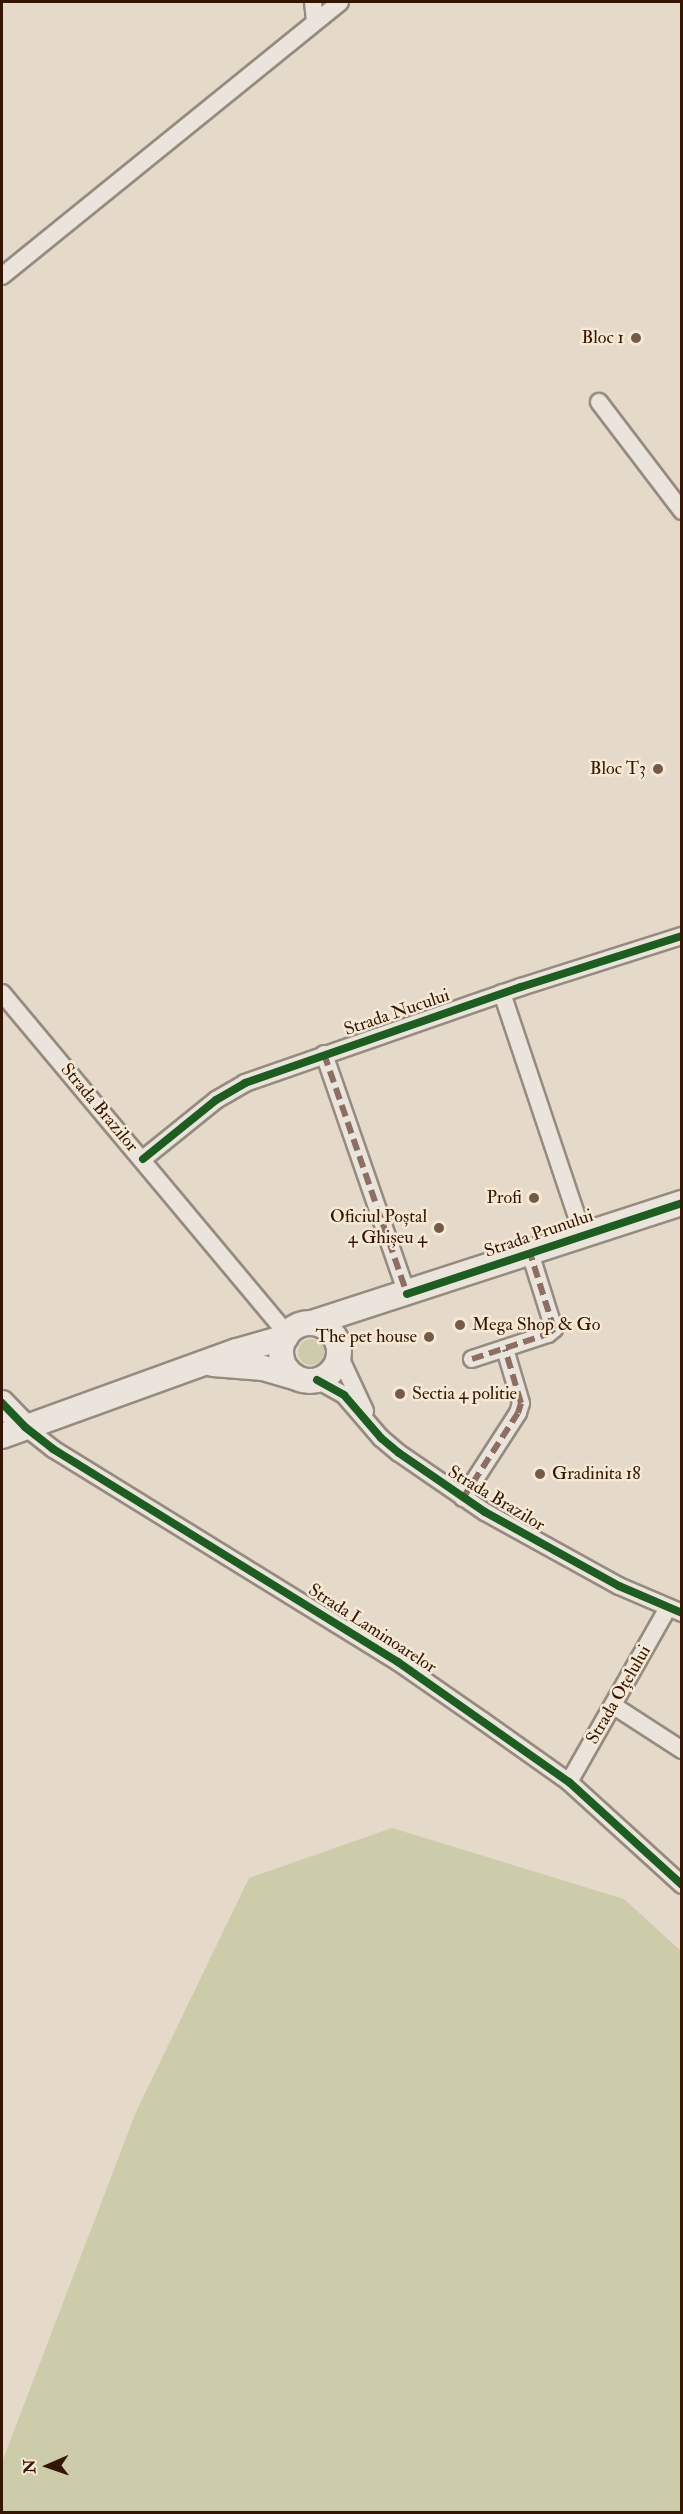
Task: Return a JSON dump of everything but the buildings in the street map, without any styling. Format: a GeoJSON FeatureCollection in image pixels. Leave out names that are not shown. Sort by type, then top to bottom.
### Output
{"type":"FeatureCollection","features":[{"type":"Feature","properties":{"kind":"street"},"geometry":{"type":"LineString","coordinates":[[313,2],[315,21]]}},
{"type":"Feature","properties":{"kind":"street"},"geometry":{"type":"LineString","coordinates":[[2,276],[340,2]]}},
{"type":"Feature","properties":{"kind":"street"},"geometry":{"type":"LineString","coordinates":[[599,402],[681,511]]}},
{"type":"Feature","properties":{"kind":"street","name":"Strada Nucului"},"geometry":{"type":"LineString","coordinates":[[143,1159],[216,1100],[245,1083],[502,993],[681,938]]}},
{"type":"Feature","properties":{"kind":"street","name":"Strada Brazilor"},"geometry":{"type":"LineString","coordinates":[[2,993],[143,1159],[286,1336]]}},
{"type":"Feature","properties":{"kind":"street"},"geometry":{"type":"LineString","coordinates":[[502,993],[583,1235]]}},
{"type":"Feature","properties":{"kind":"street"},"geometry":{"type":"LineString","coordinates":[[324,1054],[407,1294]]}},
{"type":"Feature","properties":{"kind":"street","name":"Strada Prunului"},"geometry":{"type":"LineString","coordinates":[[312,1323],[407,1294],[681,1203]]}},
{"type":"Feature","properties":{"kind":"street"},"geometry":{"type":"LineString","coordinates":[[472,1359],[548,1334],[554,1329],[530,1253]]}},
{"type":"Feature","properties":{"kind":"street","name":"Strada Prunului"},"geometry":{"type":"LineString","coordinates":[[339,1351],[360,1322],[407,1294]]}},
{"type":"Feature","properties":{"kind":"street"},"geometry":{"type":"LineString","coordinates":[[2,1436],[237,1351],[286,1336],[298,1326],[312,1323],[333,1334],[339,1351],[332,1371],[306,1379],[263,1368],[208,1363]]}},
{"type":"Feature","properties":{"kind":"street"},"geometry":{"type":"LineString","coordinates":[[286,1336],[281,1354],[288,1371],[306,1379]]}},
{"type":"Feature","properties":{"kind":"street","name":"Strada Brazilor"},"geometry":{"type":"LineString","coordinates":[[463,1498],[518,1413],[521,1403],[505,1349]]}},
{"type":"Feature","properties":{"kind":"street","name":"Strada Brazilor"},"geometry":{"type":"LineString","coordinates":[[339,1351],[373,1428]]}},
{"type":"Feature","properties":{"kind":"street","name":"Strada Brazilor"},"geometry":{"type":"LineString","coordinates":[[306,1379],[345,1395],[373,1428],[399,1453],[463,1498],[597,1575],[675,1611]]}},
{"type":"Feature","properties":{"kind":"street"},"geometry":{"type":"LineString","coordinates":[[2,1403],[25,1427]]}},
{"type":"Feature","properties":{"kind":"street","name":"Strada Laminoarelor"},"geometry":{"type":"LineString","coordinates":[[25,1427],[53,1449],[398,1662],[569,1782],[681,1886]]}},
{"type":"Feature","properties":{"kind":"street","name":"Strada Oțelului"},"geometry":{"type":"LineString","coordinates":[[569,1782],[675,1611]]}},
{"type":"Feature","properties":{"kind":"street"},"geometry":{"type":"LineString","coordinates":[[614,1706],[681,1750]]}},
{"type":"Feature","properties":{"kind":"green space"},"geometry":{"type":"Polygon","coordinates":[[[311,1339],[320,1343],[324,1352],[320,1361],[311,1365],[302,1361],[298,1352],[302,1343],[311,1339]]]}},
{"type":"Feature","properties":{"kind":"green space"},"geometry":{"type":"Polygon","coordinates":[[[392,1828],[624,1899],[681,1951],[681,2512],[2,2512],[2,2462],[136,2112],[249,1878],[392,1828]]]}},
{"type":"Feature","properties":{"kind":"marked path"},"geometry":{"type":"LineString","coordinates":[[324,1054],[407,1294]]}},
{"type":"Feature","properties":{"kind":"marked path"},"geometry":{"type":"LineString","coordinates":[[472,1359],[548,1334],[554,1329],[530,1253]]}},
{"type":"Feature","properties":{"kind":"marked path"},"geometry":{"type":"LineString","coordinates":[[463,1498],[518,1413],[521,1403],[505,1349]]}},
{"type":"Feature","properties":{"kind":"cycle path"},"geometry":{"type":"LineString","coordinates":[[143,1159],[216,1100],[245,1083],[521,987],[682,936]]}},
{"type":"Feature","properties":{"kind":"cycle path"},"geometry":{"type":"LineString","coordinates":[[407,1294],[682,1203]]}},
{"type":"Feature","properties":{"kind":"cycle path"},"geometry":{"type":"LineString","coordinates":[[317,1380],[344,1395],[381,1438],[399,1453],[485,1512],[619,1586],[682,1613]]}},
{"type":"Feature","properties":{"kind":"cycle path"},"geometry":{"type":"LineString","coordinates":[[2,1403],[25,1427],[53,1449],[398,1662],[569,1782],[682,1885]]}},
{"type":"Feature","properties":{"kind":"place","name":"Bloc 1"},"geometry":{"type":"Point","coordinates":[636,338]}},
{"type":"Feature","properties":{"kind":"place","name":"Bloc T3"},"geometry":{"type":"Point","coordinates":[658,769]}},
{"type":"Feature","properties":{"kind":"place","name":"Profi"},"geometry":{"type":"Point","coordinates":[534,1198]}},
{"type":"Feature","properties":{"kind":"place","name":"Oficiul Poștal 4 Ghișeu 4"},"geometry":{"type":"Point","coordinates":[439,1228]}},
{"type":"Feature","properties":{"kind":"place","name":"Mega Shop & Go"},"geometry":{"type":"Point","coordinates":[460,1325]}},
{"type":"Feature","properties":{"kind":"place","name":"The pet house"},"geometry":{"type":"Point","coordinates":[429,1337]}},
{"type":"Feature","properties":{"kind":"place","name":"Sectia 4 politie"},"geometry":{"type":"Point","coordinates":[400,1394]}},
{"type":"Feature","properties":{"kind":"place","name":"Gradinita 18"},"geometry":{"type":"Point","coordinates":[540,1474]}}]}
